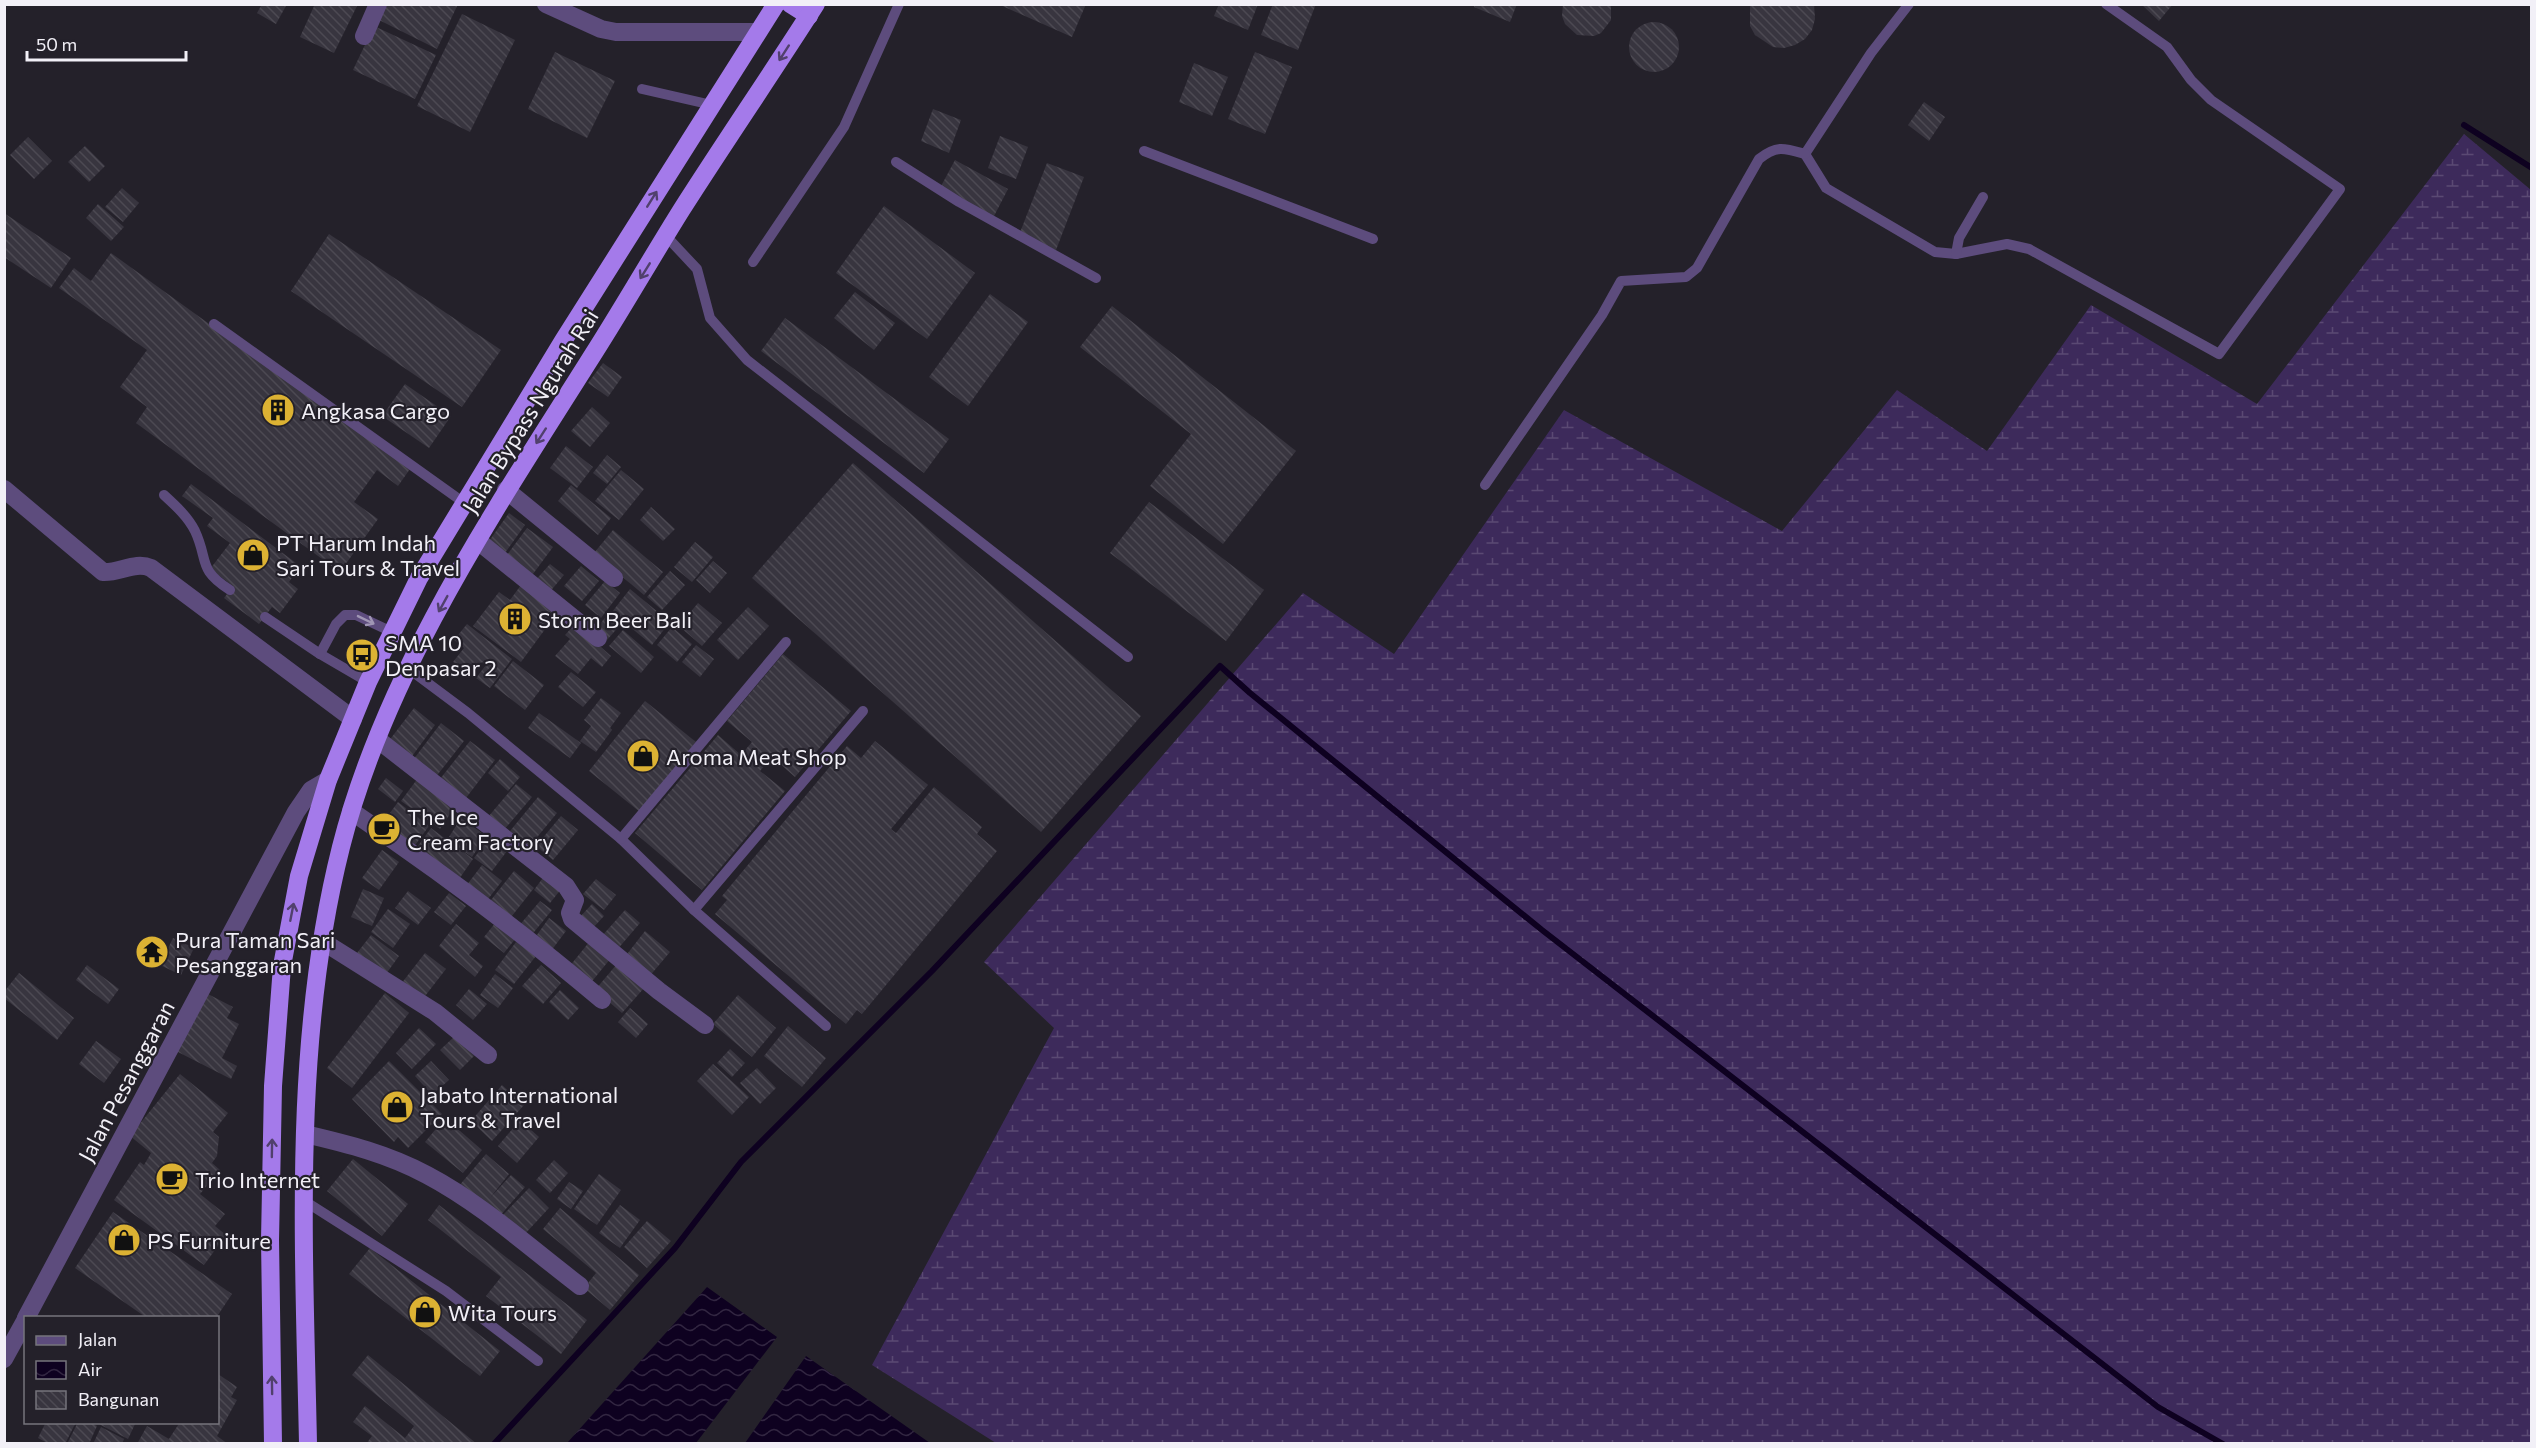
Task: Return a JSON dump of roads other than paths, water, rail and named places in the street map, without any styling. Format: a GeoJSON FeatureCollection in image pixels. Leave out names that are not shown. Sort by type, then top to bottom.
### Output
{"type":"FeatureCollection","features":[{"type":"Feature","properties":{"kind":"highway","name":"Jalan Bypass Ngurah Rai"},"geometry":{"type":"LineString","coordinates":[[273,1443],[270,1240],[273,1086],[282,966],[299,876],[328,780],[368,682],[419,578],[463,502],[776,4]]}},
{"type":"Feature","properties":{"kind":"highway"},"geometry":{"type":"LineString","coordinates":[[790,4],[813,10]]}},
{"type":"Feature","properties":{"kind":"highway","name":"Jalan Bypass Ngurah Rai"},"geometry":{"type":"LineString","coordinates":[[308,1443],[303,1200],[312,1021],[322,941],[340,850],[351,812],[384,719],[506,490],[666,236],[813,10]]}},
{"type":"Feature","properties":{"kind":"street"},"geometry":{"type":"LineString","coordinates":[[364,36],[378,4]]}},
{"type":"Feature","properties":{"kind":"street"},"geometry":{"type":"LineString","coordinates":[[546,4],[601,29],[616,32],[757,32]]}},
{"type":"Feature","properties":{"kind":"street"},"geometry":{"type":"LineString","coordinates":[[4,489],[103,572],[113,573],[142,564],[151,568],[353,719]]}},
{"type":"Feature","properties":{"kind":"street"},"geometry":{"type":"LineString","coordinates":[[506,490],[614,578]]}},
{"type":"Feature","properties":{"kind":"street"},"geometry":{"type":"LineString","coordinates":[[478,542],[598,638]]}},
{"type":"Feature","properties":{"kind":"street"},"geometry":{"type":"LineString","coordinates":[[377,740],[566,886],[575,900],[570,913],[572,919],[705,1025]]}},
{"type":"Feature","properties":{"kind":"street","name":"Jalan Pesanggaran"},"geometry":{"type":"LineString","coordinates":[[27,1316],[296,812],[311,790],[328,780]]}},
{"type":"Feature","properties":{"kind":"street"},"geometry":{"type":"LineString","coordinates":[[351,812],[419,857],[520,933],[602,1000]]}},
{"type":"Feature","properties":{"kind":"street"},"geometry":{"type":"LineString","coordinates":[[322,941],[435,1012],[488,1055]]}},
{"type":"Feature","properties":{"kind":"street"},"geometry":{"type":"LineString","coordinates":[[305,1134],[363,1148],[427,1175],[465,1198],[580,1286]]}},
{"type":"Feature","properties":{"kind":"street","name":"Jalan Pesanggaran"},"geometry":{"type":"LineString","coordinates":[[4,1359],[24,1322]]}},
{"type":"Feature","properties":{"kind":"lane"},"geometry":{"type":"LineString","coordinates":[[753,262],[844,127],[900,4]]}},
{"type":"Feature","properties":{"kind":"lane"},"geometry":{"type":"LineString","coordinates":[[1805,154],[1871,53],[1909,4]]}},
{"type":"Feature","properties":{"kind":"lane"},"geometry":{"type":"LineString","coordinates":[[1485,485],[1602,315],[1621,281],[1686,277],[1697,267],[1759,159],[1770,150],[1785,148],[1805,154],[1826,188],[1935,252],[1956,255],[2007,244],[2029,249],[2219,354],[2340,189],[2211,100],[2191,80],[2167,47],[2106,4]]}},
{"type":"Feature","properties":{"kind":"lane"},"geometry":{"type":"LineString","coordinates":[[642,89],[712,105]]}},
{"type":"Feature","properties":{"kind":"lane"},"geometry":{"type":"LineString","coordinates":[[1144,152],[1373,239]]}},
{"type":"Feature","properties":{"kind":"lane"},"geometry":{"type":"LineString","coordinates":[[896,162],[959,202],[1096,278]]}},
{"type":"Feature","properties":{"kind":"lane"},"geometry":{"type":"LineString","coordinates":[[1956,255],[1959,238],[1983,197]]}},
{"type":"Feature","properties":{"kind":"lane"},"geometry":{"type":"LineString","coordinates":[[666,236],[697,269],[710,318],[747,360],[1128,657]]}},
{"type":"Feature","properties":{"kind":"lane"},"geometry":{"type":"LineString","coordinates":[[214,324],[463,502]]}},
{"type":"Feature","properties":{"kind":"lane"},"geometry":{"type":"LineString","coordinates":[[164,495],[187,518],[197,537],[211,576],[230,590]]}},
{"type":"Feature","properties":{"kind":"lane"},"geometry":{"type":"LineString","coordinates":[[320,654],[336,624],[345,615],[356,615],[392,632]]}},
{"type":"Feature","properties":{"kind":"lane"},"geometry":{"type":"LineString","coordinates":[[265,617],[320,654],[368,682]]}},
{"type":"Feature","properties":{"kind":"lane"},"geometry":{"type":"LineString","coordinates":[[621,839],[786,642]]}},
{"type":"Feature","properties":{"kind":"lane"},"geometry":{"type":"LineString","coordinates":[[409,669],[468,713],[621,839],[694,910],[826,1026]]}},
{"type":"Feature","properties":{"kind":"lane"},"geometry":{"type":"LineString","coordinates":[[694,910],[863,711]]}},
{"type":"Feature","properties":{"kind":"lane"},"geometry":{"type":"LineString","coordinates":[[303,1200],[446,1291],[538,1361]]}},
{"type":"Feature","properties":{"kind":"water"},"geometry":{"type":"Polygon","coordinates":[[[707,1287],[777,1337],[696,1443],[567,1443],[707,1287]]]}},
{"type":"Feature","properties":{"kind":"water"},"geometry":{"type":"Polygon","coordinates":[[[806,1356],[930,1443],[745,1443],[806,1356]]]}},
{"type":"Feature","properties":{"kind":"waterway"},"geometry":{"type":"LineString","coordinates":[[2464,125],[2532,168]]}},
{"type":"Feature","properties":{"kind":"waterway"},"geometry":{"type":"LineString","coordinates":[[494,1444],[675,1248],[741,1162],[932,971],[1220,666],[1250,693],[1542,930],[2158,1407],[2223,1444]]}},
{"type":"Feature","properties":{"kind":"place","name":"Angkasa Cargo"},"geometry":{"type":"Point","coordinates":[278,410]}},
{"type":"Feature","properties":{"kind":"place","name":"PT Harum Indah Sari Tours & Travel"},"geometry":{"type":"Point","coordinates":[253,555]}},
{"type":"Feature","properties":{"kind":"place","name":"Storm Beer Bali"},"geometry":{"type":"Point","coordinates":[515,619]}},
{"type":"Feature","properties":{"kind":"place","name":"SMA 10 Denpasar 2"},"geometry":{"type":"Point","coordinates":[362,655]}},
{"type":"Feature","properties":{"kind":"place","name":"Aroma Meat Shop"},"geometry":{"type":"Point","coordinates":[643,756]}},
{"type":"Feature","properties":{"kind":"place","name":"The Ice Cream Factory"},"geometry":{"type":"Point","coordinates":[384,829]}},
{"type":"Feature","properties":{"kind":"place","name":"Pura Taman Sari Pesanggaran"},"geometry":{"type":"Point","coordinates":[152,952]}},
{"type":"Feature","properties":{"kind":"place","name":"Jabato International Tours & Travel"},"geometry":{"type":"Point","coordinates":[397,1107]}},
{"type":"Feature","properties":{"kind":"place","name":"Trio Internet"},"geometry":{"type":"Point","coordinates":[172,1179]}},
{"type":"Feature","properties":{"kind":"place","name":"PS Furniture"},"geometry":{"type":"Point","coordinates":[124,1240]}},
{"type":"Feature","properties":{"kind":"place","name":"Wita Tours"},"geometry":{"type":"Point","coordinates":[425,1312]}}]}
